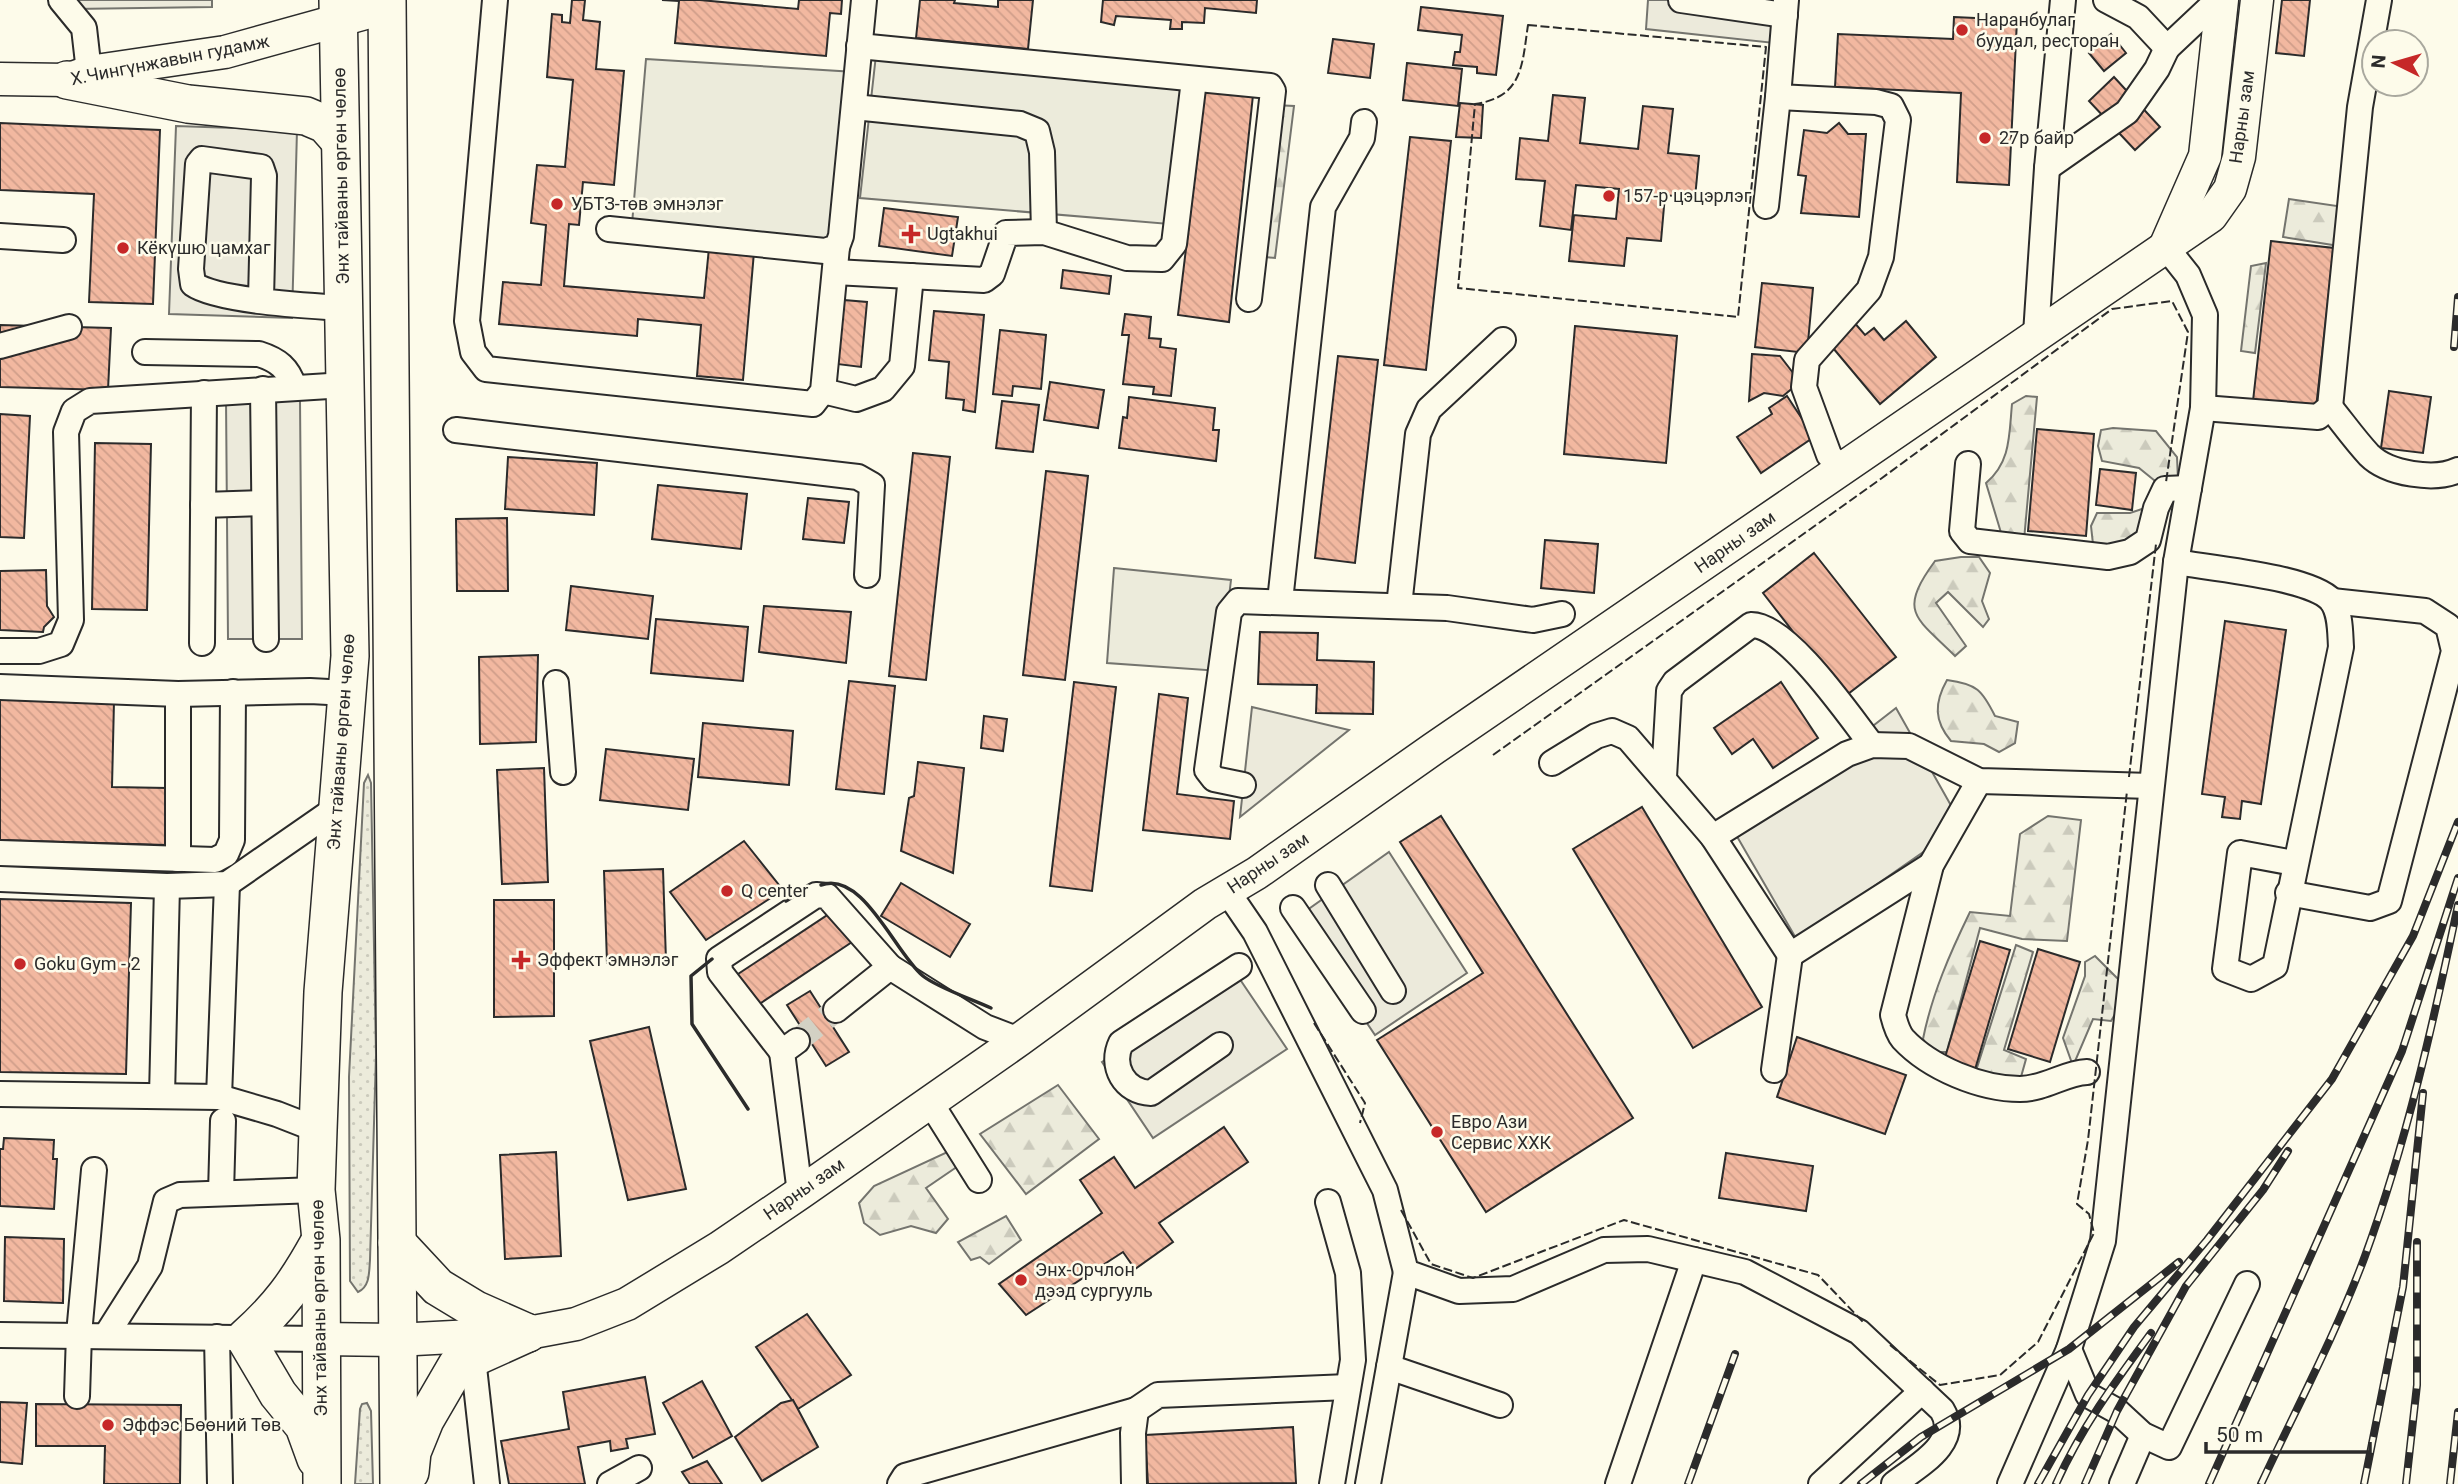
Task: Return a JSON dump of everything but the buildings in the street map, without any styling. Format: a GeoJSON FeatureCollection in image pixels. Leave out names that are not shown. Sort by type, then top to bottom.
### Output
{"type":"FeatureCollection","features":[{"type":"Feature","properties":{"kind":"highway"},"geometry":{"type":"LineString","coordinates":[[393,3],[396,1340],[399,1484]]}},
{"type":"Feature","properties":{"kind":"highway","name":"Энх тайваны өргөн чөлөө"},"geometry":{"type":"LineString","coordinates":[[322,1484],[321,1240],[316,1190],[318,1130],[323,992],[350,656],[338,10]]}},
{"type":"Feature","properties":{"kind":"highway"},"geometry":{"type":"LineString","coordinates":[[78,76],[188,104],[306,116],[325,124],[340,141]]}},
{"type":"Feature","properties":{"kind":"highway"},"geometry":{"type":"LineString","coordinates":[[321,1240],[296,1284],[277,1310],[231,1338],[304,1426],[310,1438],[322,1484]]}},
{"type":"Feature","properties":{"kind":"highway"},"geometry":{"type":"LineString","coordinates":[[397,1242],[438,1287],[476,1310],[528,1333]]}},
{"type":"Feature","properties":{"kind":"highway"},"geometry":{"type":"LineString","coordinates":[[410,1484],[412,1452],[425,1420],[457,1365],[528,1333]]}},
{"type":"Feature","properties":{"kind":"main road","name":"Нарны зам"},"geometry":{"type":"LineString","coordinates":[[2165,246],[2205,156],[2220,0]]}},
{"type":"Feature","properties":{"kind":"main road","name":"Нарны зам"},"geometry":{"type":"LineString","coordinates":[[320,1339],[396,1340],[528,1333],[576,1324],[627,1304],[719,1248],[1019,1040],[1227,891],[2211,216],[2230,189],[2239,157],[2258,0]]}},
{"type":"Feature","properties":{"kind":"main road","name":"Х.Чингүнжавын гудамж"},"geometry":{"type":"LineString","coordinates":[[0,79],[78,76],[225,52],[338,10],[393,3]]}},
{"type":"Feature","properties":{"kind":"street"},"geometry":{"type":"LineString","coordinates":[[61,0],[85,28],[78,76]]}},
{"type":"Feature","properties":{"kind":"street"},"geometry":{"type":"LineString","coordinates":[[495,0],[467,321],[473,352],[485,369],[813,404],[823,391],[864,0]]}},
{"type":"Feature","properties":{"kind":"street"},"geometry":{"type":"LineString","coordinates":[[1681,0],[1785,8],[1766,206]]}},
{"type":"Feature","properties":{"kind":"street"},"geometry":{"type":"LineString","coordinates":[[2036,334],[2047,168],[2063,0]]}},
{"type":"Feature","properties":{"kind":"street"},"geometry":{"type":"LineString","coordinates":[[2106,0],[2138,17],[2167,48]]}},
{"type":"Feature","properties":{"kind":"street"},"geometry":{"type":"LineString","coordinates":[[2047,168],[2127,112],[2157,69],[2167,48],[2220,0]]}},
{"type":"Feature","properties":{"kind":"street"},"geometry":{"type":"LineString","coordinates":[[2203,408],[2318,417],[2330,407],[2360,107],[2379,0]]}},
{"type":"Feature","properties":{"kind":"street"},"geometry":{"type":"LineString","coordinates":[[859,46],[1270,86],[1273,91],[1249,299]]}},
{"type":"Feature","properties":{"kind":"street"},"geometry":{"type":"LineString","coordinates":[[835,272],[984,280],[992,274],[1006,233],[1044,232],[1126,258],[1162,259],[1174,244],[1194,80]]}},
{"type":"Feature","properties":{"kind":"street"},"geometry":{"type":"LineString","coordinates":[[1778,97],[1876,102],[1891,106],[1898,120],[1881,257],[1869,290],[1807,360],[1804,387],[1829,455],[1841,469]]}},
{"type":"Feature","properties":{"kind":"street"},"geometry":{"type":"LineString","coordinates":[[854,107],[1020,124],[1037,131],[1042,152],[1044,232]]}},
{"type":"Feature","properties":{"kind":"street"},"geometry":{"type":"LineString","coordinates":[[1280,601],[1323,207],[1362,138],[1364,122]]}},
{"type":"Feature","properties":{"kind":"street"},"geometry":{"type":"LineString","coordinates":[[261,299],[264,176],[261,167],[202,159],[198,164],[191,269],[193,284],[204,292],[261,299],[343,308]]}},
{"type":"Feature","properties":{"kind":"street"},"geometry":{"type":"LineString","coordinates":[[609,229],[825,251],[837,247]]}},
{"type":"Feature","properties":{"kind":"street"},"geometry":{"type":"LineString","coordinates":[[0,236],[63,240]]}},
{"type":"Feature","properties":{"kind":"street"},"geometry":{"type":"LineString","coordinates":[[2010,1484],[2069,1349],[2104,1241],[2176,562],[2203,408],[2205,315],[2188,275],[2165,246]]}},
{"type":"Feature","properties":{"kind":"street"},"geometry":{"type":"LineString","coordinates":[[823,391],[856,399],[883,389],[902,366],[911,276]]}},
{"type":"Feature","properties":{"kind":"street"},"geometry":{"type":"LineString","coordinates":[[0,346],[69,327]]}},
{"type":"Feature","properties":{"kind":"street"},"geometry":{"type":"LineString","coordinates":[[1399,606],[1419,434],[1424,421],[1429,409],[1503,340]]}},
{"type":"Feature","properties":{"kind":"street"},"geometry":{"type":"LineString","coordinates":[[145,352],[259,354],[276,359],[290,375],[294,387]]}},
{"type":"Feature","properties":{"kind":"street"},"geometry":{"type":"LineString","coordinates":[[0,651],[39,651],[61,644],[71,620],[66,432],[74,411],[90,401],[345,385]]}},
{"type":"Feature","properties":{"kind":"street"},"geometry":{"type":"LineString","coordinates":[[263,389],[266,639]]}},
{"type":"Feature","properties":{"kind":"street"},"geometry":{"type":"LineString","coordinates":[[202,643],[204,393]]}},
{"type":"Feature","properties":{"kind":"street"},"geometry":{"type":"LineString","coordinates":[[2330,407],[2371,457],[2409,474],[2444,477],[2458,470]]}},
{"type":"Feature","properties":{"kind":"street"},"geometry":{"type":"LineString","coordinates":[[456,430],[858,477],[872,485],[867,575]]}},
{"type":"Feature","properties":{"kind":"street"},"geometry":{"type":"LineString","coordinates":[[1968,464],[1962,531],[1970,541],[2041,551],[2108,557],[2130,552],[2148,540],[2156,508],[2165,489],[2189,488]]}},
{"type":"Feature","properties":{"kind":"street"},"geometry":{"type":"LineString","coordinates":[[203,505],[264,503]]}},
{"type":"Feature","properties":{"kind":"street"},"geometry":{"type":"LineString","coordinates":[[2176,562],[2311,586],[2332,601],[2425,611],[2448,626],[2454,651],[2389,901],[2370,908],[2288,892]]}},
{"type":"Feature","properties":{"kind":"street"},"geometry":{"type":"LineString","coordinates":[[1243,785],[1214,779],[1207,770],[1229,612],[1238,601],[1447,608],[1533,620],[1562,614]]}},
{"type":"Feature","properties":{"kind":"street"},"geometry":{"type":"LineString","coordinates":[[2294,863],[2240,853],[2225,969],[2251,979],[2274,966],[2341,647],[2340,621],[2332,601]]}},
{"type":"Feature","properties":{"kind":"street"},"geometry":{"type":"LineString","coordinates":[[1664,777],[1669,691],[1675,682],[1751,625],[1762,625],[1801,656],[1872,746]]}},
{"type":"Feature","properties":{"kind":"street"},"geometry":{"type":"LineString","coordinates":[[556,683],[564,772]]}},
{"type":"Feature","properties":{"kind":"street"},"geometry":{"type":"LineString","coordinates":[[0,687],[178,694],[347,694]]}},
{"type":"Feature","properties":{"kind":"street"},"geometry":{"type":"LineString","coordinates":[[0,853],[215,860],[226,854],[232,840],[233,692]]}},
{"type":"Feature","properties":{"kind":"street"},"geometry":{"type":"LineString","coordinates":[[178,694],[178,859]]}},
{"type":"Feature","properties":{"kind":"street"},"geometry":{"type":"LineString","coordinates":[[1552,763],[1596,736],[1612,731],[1628,738],[1713,837],[1790,955],[1774,1070]]}},
{"type":"Feature","properties":{"kind":"street"},"geometry":{"type":"LineString","coordinates":[[1713,837],[1847,754],[1872,746],[1909,746],[1979,781],[2151,786]]}},
{"type":"Feature","properties":{"kind":"street"},"geometry":{"type":"LineString","coordinates":[[1979,781],[1931,865],[1892,1015],[1901,1037],[1947,1070],[1981,1082],[2019,1089],[2041,1087],[2074,1072],[2087,1072]]}},
{"type":"Feature","properties":{"kind":"street"},"geometry":{"type":"LineString","coordinates":[[0,879],[167,886],[227,884],[338,807]]}},
{"type":"Feature","properties":{"kind":"street"},"geometry":{"type":"LineString","coordinates":[[1790,955],[1931,865]]}},
{"type":"Feature","properties":{"kind":"street"},"geometry":{"type":"LineString","coordinates":[[221,1193],[227,884]]}},
{"type":"Feature","properties":{"kind":"street"},"geometry":{"type":"LineString","coordinates":[[1328,885],[1393,991]]}},
{"type":"Feature","properties":{"kind":"street"},"geometry":{"type":"LineString","coordinates":[[162,1096],[167,886]]}},
{"type":"Feature","properties":{"kind":"street"},"geometry":{"type":"LineString","coordinates":[[1227,891],[1255,933],[1385,1190],[1406,1272],[1368,1484]]}},
{"type":"Feature","properties":{"kind":"street"},"geometry":{"type":"LineString","coordinates":[[800,1192],[789,1046],[720,972],[719,959],[816,895],[827,895],[890,968],[985,1027],[1019,1040]]}},
{"type":"Feature","properties":{"kind":"street"},"geometry":{"type":"LineString","coordinates":[[1293,908],[1363,1011]]}},
{"type":"Feature","properties":{"kind":"street"},"geometry":{"type":"LineString","coordinates":[[1220,1045],[1151,1093],[1131,1087],[1117,1070],[1115,1055],[1121,1043],[1239,966]]}},
{"type":"Feature","properties":{"kind":"street"},"geometry":{"type":"LineString","coordinates":[[836,1010],[890,968]]}},
{"type":"Feature","properties":{"kind":"street"},"geometry":{"type":"LineString","coordinates":[[0,1094],[162,1096],[221,1109],[277,1114],[318,1130]]}},
{"type":"Feature","properties":{"kind":"street"},"geometry":{"type":"LineString","coordinates":[[930,1102],[979,1180]]}},
{"type":"Feature","properties":{"kind":"street"},"geometry":{"type":"LineString","coordinates":[[77,1396],[79,1334],[94,1170]]}},
{"type":"Feature","properties":{"kind":"street"},"geometry":{"type":"LineString","coordinates":[[107,1334],[150,1266],[166,1201],[180,1195],[316,1190]]}},
{"type":"Feature","properties":{"kind":"street"},"geometry":{"type":"LineString","coordinates":[[1328,1202],[1348,1273],[1353,1360],[1332,1484]]}},
{"type":"Feature","properties":{"kind":"street"},"geometry":{"type":"LineString","coordinates":[[1406,1272],[1459,1291],[1513,1289],[1604,1250],[1648,1249],[1745,1272],[1858,1332],[1942,1410],[1948,1420],[1949,1431],[1936,1452],[1894,1484]]}},
{"type":"Feature","properties":{"kind":"street"},"geometry":{"type":"LineString","coordinates":[[1618,1484],[1694,1260]]}},
{"type":"Feature","properties":{"kind":"street"},"geometry":{"type":"LineString","coordinates":[[2069,1349],[2088,1395],[2117,1411],[2143,1435],[2164,1447],[2173,1443],[2248,1284]]}},
{"type":"Feature","properties":{"kind":"street"},"geometry":{"type":"LineString","coordinates":[[0,1335],[107,1334],[320,1339]]}},
{"type":"Feature","properties":{"kind":"street"},"geometry":{"type":"LineString","coordinates":[[220,1484],[231,1338]]}},
{"type":"Feature","properties":{"kind":"street"},"geometry":{"type":"LineString","coordinates":[[474,1358],[487,1484]]}},
{"type":"Feature","properties":{"kind":"street"},"geometry":{"type":"LineString","coordinates":[[1389,1367],[1500,1405]]}},
{"type":"Feature","properties":{"kind":"street"},"geometry":{"type":"LineString","coordinates":[[900,1484],[905,1476],[1136,1410],[1158,1395],[1348,1387]]}},
{"type":"Feature","properties":{"kind":"street"},"geometry":{"type":"LineString","coordinates":[[1821,1484],[1922,1391]]}},
{"type":"Feature","properties":{"kind":"street"},"geometry":{"type":"LineString","coordinates":[[1134,1484],[1133,1433],[1136,1410]]}},
{"type":"Feature","properties":{"kind":"street"},"geometry":{"type":"LineString","coordinates":[[2122,1484],[2143,1435]]}},
{"type":"Feature","properties":{"kind":"street"},"geometry":{"type":"LineString","coordinates":[[610,1484],[639,1468]]}},
{"type":"Feature","properties":{"kind":"green space"},"geometry":{"type":"Polygon","coordinates":[[[877,46],[1184,77],[1169,224],[860,198],[877,46]]]}},
{"type":"Feature","properties":{"kind":"green space"},"geometry":{"type":"Polygon","coordinates":[[[646,59],[855,72],[840,243],[632,224],[646,59]]]}},
{"type":"Feature","properties":{"kind":"green space"},"geometry":{"type":"Polygon","coordinates":[[[1274,105],[1294,106],[1275,258],[1257,256],[1274,105]]]}},
{"type":"Feature","properties":{"kind":"green space"},"geometry":{"type":"Polygon","coordinates":[[[2289,199],[2344,207],[2339,246],[2283,237],[2289,199]]]}},
{"type":"Feature","properties":{"kind":"green space"},"geometry":{"type":"Polygon","coordinates":[[[2266,263],[2255,353],[2241,351],[2251,266],[2266,263]]]}},
{"type":"Feature","properties":{"kind":"green space"},"geometry":{"type":"Polygon","coordinates":[[[2026,396],[2037,397],[2024,540],[2002,536],[1986,483],[2004,457],[2012,404],[2026,396]]]}},
{"type":"Feature","properties":{"kind":"green space"},"geometry":{"type":"Polygon","coordinates":[[[2113,428],[2156,431],[2177,457],[2178,480],[2160,485],[2139,468],[2102,461],[2098,446],[2101,430],[2113,428]]]}},
{"type":"Feature","properties":{"kind":"green space"},"geometry":{"type":"Polygon","coordinates":[[[2142,509],[2148,516],[2148,525],[2127,547],[2093,544],[2091,526],[2097,513],[2130,513],[2142,509]]]}},
{"type":"Feature","properties":{"kind":"green space"},"geometry":{"type":"Polygon","coordinates":[[[1979,557],[1990,573],[1982,601],[1989,619],[1983,627],[1948,592],[1936,603],[1966,646],[1955,656],[1922,623],[1914,604],[1923,578],[1935,561],[1979,557]]]}},
{"type":"Feature","properties":{"kind":"green space"},"geometry":{"type":"Polygon","coordinates":[[[1114,568],[1231,580],[1220,671],[1107,663],[1114,568]]]}},
{"type":"Feature","properties":{"kind":"green space"},"geometry":{"type":"Polygon","coordinates":[[[1947,680],[1972,686],[1982,694],[1995,716],[2018,722],[2015,743],[1999,752],[1984,744],[1951,741],[1941,726],[1938,712],[1940,696],[1947,680]]]}},
{"type":"Feature","properties":{"kind":"green space"},"geometry":{"type":"Polygon","coordinates":[[[368,775],[371,783],[376,1055],[369,1269],[367,1283],[358,1292],[350,1281],[349,1077],[364,783],[368,775]]]}},
{"type":"Feature","properties":{"kind":"green space"},"geometry":{"type":"Polygon","coordinates":[[[2048,816],[2081,820],[2067,941],[2022,939],[1980,928],[1947,1052],[1932,1052],[1923,1039],[1931,1006],[1942,974],[1970,912],[2010,916],[2020,834],[2048,816]]]}},
{"type":"Feature","properties":{"kind":"green space"},"geometry":{"type":"Polygon","coordinates":[[[2016,945],[2033,952],[2004,1050],[2026,1059],[2019,1084],[1975,1074],[2016,945]]]}},
{"type":"Feature","properties":{"kind":"green space"},"geometry":{"type":"Polygon","coordinates":[[[2095,956],[2118,979],[2117,1011],[2111,1021],[2093,1019],[2073,1066],[2063,1038],[2085,976],[2085,962],[2095,956]]]}},
{"type":"Feature","properties":{"kind":"green space"},"geometry":{"type":"Polygon","coordinates":[[[1058,1085],[1099,1139],[1026,1194],[980,1134],[1058,1085]]]}},
{"type":"Feature","properties":{"kind":"green space"},"geometry":{"type":"Polygon","coordinates":[[[956,1148],[964,1162],[926,1188],[948,1219],[936,1233],[911,1226],[880,1235],[864,1223],[859,1203],[874,1186],[956,1148]]]}},
{"type":"Feature","properties":{"kind":"green space"},"geometry":{"type":"Polygon","coordinates":[[[1006,1216],[1021,1240],[989,1264],[980,1257],[971,1260],[958,1242],[1006,1216]]]}},
{"type":"Feature","properties":{"kind":"green space"},"geometry":{"type":"Polygon","coordinates":[[[367,1403],[371,1411],[373,1484],[355,1484],[360,1409],[362,1404],[367,1403]]]}},
{"type":"Feature","properties":{"kind":"shaded area"},"geometry":{"type":"Polygon","coordinates":[[[73,0],[212,0],[212,7],[73,9],[73,0]]]}},
{"type":"Feature","properties":{"kind":"shaded area"},"geometry":{"type":"Polygon","coordinates":[[[1648,0],[1779,0],[1774,43],[1646,29],[1648,0]]]}},
{"type":"Feature","properties":{"kind":"shaded area"},"geometry":{"type":"Polygon","coordinates":[[[176,126],[297,130],[292,318],[169,314],[176,126]]]}},
{"type":"Feature","properties":{"kind":"shaded area"},"geometry":{"type":"Polygon","coordinates":[[[226,399],[300,400],[302,639],[228,639],[226,399]]]}},
{"type":"Feature","properties":{"kind":"shaded area"},"geometry":{"type":"Polygon","coordinates":[[[1252,707],[1349,730],[1240,817],[1252,707]]]}},
{"type":"Feature","properties":{"kind":"shaded area"},"geometry":{"type":"Polygon","coordinates":[[[1896,708],[1962,825],[1797,940],[1735,833],[1896,708]]]}},
{"type":"Feature","properties":{"kind":"shaded area"},"geometry":{"type":"Polygon","coordinates":[[[1389,852],[1467,973],[1375,1035],[1296,918],[1389,852]]]}},
{"type":"Feature","properties":{"kind":"shaded area"},"geometry":{"type":"Polygon","coordinates":[[[1235,972],[1287,1049],[1153,1138],[1102,1062],[1235,972]]]}},
{"type":"Feature","properties":{"kind":"tunnel"},"geometry":{"type":"LineString","coordinates":[[797,1041],[836,1010]]}},
{"type":"Feature","properties":{"kind":"railway"},"geometry":{"type":"LineString","coordinates":[[2454,347],[2458,297]]}},
{"type":"Feature","properties":{"kind":"railway"},"geometry":{"type":"LineString","coordinates":[[2038,1484],[2088,1395],[2134,1327],[2207,1240],[2332,1079],[2413,936],[2458,822]]}},
{"type":"Feature","properties":{"kind":"railway"},"geometry":{"type":"LineString","coordinates":[[2209,1484],[2402,1051],[2458,878]]}},
{"type":"Feature","properties":{"kind":"railway"},"geometry":{"type":"LineString","coordinates":[[2261,1484],[2341,1314],[2380,1213],[2418,1082],[2458,905]]}},
{"type":"Feature","properties":{"kind":"railway"},"geometry":{"type":"LineString","coordinates":[[2364,1484],[2403,1287],[2423,1093]]}},
{"type":"Feature","properties":{"kind":"railway"},"geometry":{"type":"LineString","coordinates":[[2085,1484],[2117,1411],[2186,1286],[2263,1190],[2288,1151]]}},
{"type":"Feature","properties":{"kind":"railway"},"geometry":{"type":"LineString","coordinates":[[2406,1484],[2417,1385],[2417,1242]]}},
{"type":"Feature","properties":{"kind":"railway"},"geometry":{"type":"LineString","coordinates":[[1861,1484],[1921,1437],[2069,1349],[2179,1262]]}},
{"type":"Feature","properties":{"kind":"railway"},"geometry":{"type":"LineString","coordinates":[[2056,1484],[2088,1425],[2151,1333]]}},
{"type":"Feature","properties":{"kind":"railway"},"geometry":{"type":"LineString","coordinates":[[1688,1484],[1735,1354]]}},
{"type":"Feature","properties":{"kind":"railway"},"geometry":{"type":"LineString","coordinates":[[2450,1484],[2458,1412]]}},
{"type":"Feature","properties":{"kind":"fence"},"geometry":{"type":"LineString","coordinates":[[1528,25],[1766,47],[1738,317],[1458,288],[1475,104],[1491,100],[1511,86],[1521,66],[1528,25]]}},
{"type":"Feature","properties":{"kind":"fence"},"geometry":{"type":"LineString","coordinates":[[1493,755],[1882,478],[2112,309],[2172,301],[2188,332],[2166,482]]}},
{"type":"Feature","properties":{"kind":"fence"},"geometry":{"type":"LineString","coordinates":[[2129,777],[2156,544]]}},
{"type":"Feature","properties":{"kind":"fence"},"geometry":{"type":"LineString","coordinates":[[1890,1345],[1940,1385],[2000,1375],[2038,1342],[2094,1233],[2089,1214],[2077,1204],[2088,1140],[2127,791]]}},
{"type":"Feature","properties":{"kind":"fence"},"geometry":{"type":"LineString","coordinates":[[1314,1023],[1365,1103],[1360,1123]]}},
{"type":"Feature","properties":{"kind":"fence"},"geometry":{"type":"LineString","coordinates":[[1401,1210],[1431,1264],[1473,1278],[1624,1220],[1818,1275],[1863,1322]]}},
{"type":"Feature","properties":{"kind":"wall"},"geometry":{"type":"LineString","coordinates":[[821,885],[836,884],[851,890],[864,901],[923,976],[991,1008]]}},
{"type":"Feature","properties":{"kind":"wall"},"geometry":{"type":"LineString","coordinates":[[786,901],[804,890]]}},
{"type":"Feature","properties":{"kind":"wall"},"geometry":{"type":"LineString","coordinates":[[712,959],[691,976],[692,1024],[748,1109]]}},
{"type":"Feature","properties":{"kind":"place","name":"Наранбулаг буудал, ресторан"},"geometry":{"type":"Point","coordinates":[1962,30]}},
{"type":"Feature","properties":{"kind":"place","name":"27р байр"},"geometry":{"type":"Point","coordinates":[1985,138]}},
{"type":"Feature","properties":{"kind":"place","name":"157-р цэцэрлэг"},"geometry":{"type":"Point","coordinates":[1609,196]}},
{"type":"Feature","properties":{"kind":"place","name":"УБТЗ-төв эмнэлэг"},"geometry":{"type":"Point","coordinates":[557,204]}},
{"type":"Feature","properties":{"kind":"place","name":"Ugtakhui"},"geometry":{"type":"Point","coordinates":[911,234]}},
{"type":"Feature","properties":{"kind":"place","name":"Кёкүшю цамхаг"},"geometry":{"type":"Point","coordinates":[123,248]}},
{"type":"Feature","properties":{"kind":"place","name":"Q center"},"geometry":{"type":"Point","coordinates":[727,891]}},
{"type":"Feature","properties":{"kind":"place","name":"Эффект эмнэлэг"},"geometry":{"type":"Point","coordinates":[521,960]}},
{"type":"Feature","properties":{"kind":"place","name":"Goku Gym - 2"},"geometry":{"type":"Point","coordinates":[20,964]}},
{"type":"Feature","properties":{"kind":"place","name":"Евро Ази Сервис ХХК"},"geometry":{"type":"Point","coordinates":[1437,1132]}},
{"type":"Feature","properties":{"kind":"place","name":"Энх-Орчлон дээд сургууль"},"geometry":{"type":"Point","coordinates":[1021,1280]}},
{"type":"Feature","properties":{"kind":"place","name":"Эффэс Бөөний Төв"},"geometry":{"type":"Point","coordinates":[108,1425]}}]}
